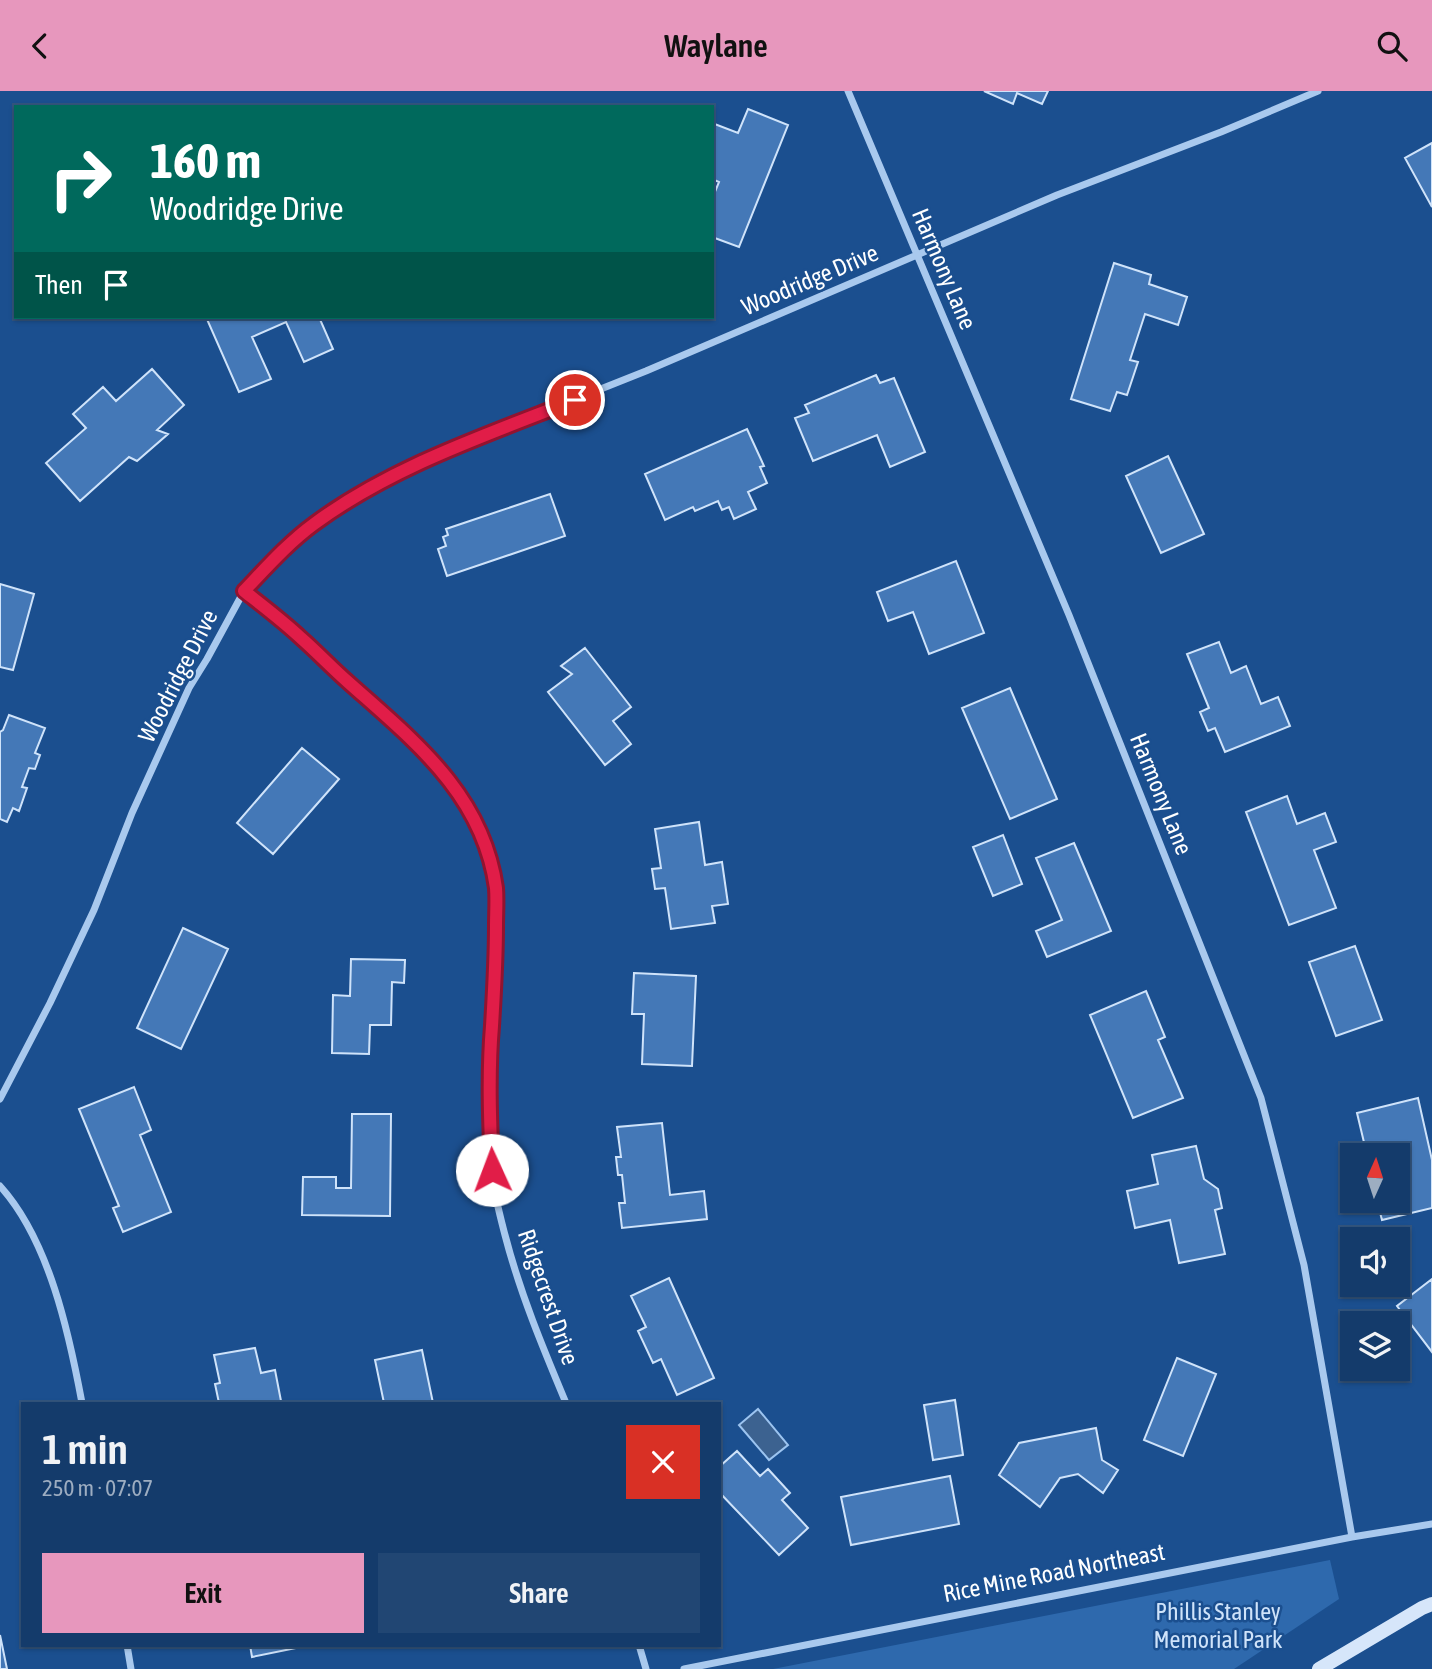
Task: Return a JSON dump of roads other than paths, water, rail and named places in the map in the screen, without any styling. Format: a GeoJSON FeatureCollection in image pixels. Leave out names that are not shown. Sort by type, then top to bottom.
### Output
{"type":"FeatureCollection","features":[{"type":"Feature","properties":{"kind":"main road"},"geometry":{"type":"LineString","coordinates":[[1319,1669],[1432,1604]]}},
{"type":"Feature","properties":{"kind":"street","name":"Harmony Lane"},"geometry":{"type":"LineString","coordinates":[[848,91],[1069,615],[1261,1098],[1304,1265],[1352,1537]]}},
{"type":"Feature","properties":{"kind":"street","name":"Woodridge Drive"},"geometry":{"type":"LineString","coordinates":[[0,1099],[94,910],[132,813],[188,688],[244,591],[284,549],[313,525],[360,493],[480,437],[646,371],[1057,195],[1221,132],[1318,91]]}},
{"type":"Feature","properties":{"kind":"street","name":"Ridgecrest Drive"},"geometry":{"type":"LineString","coordinates":[[244,591],[302,638],[410,737],[458,791],[476,822],[489,855],[496,890],[490,1136],[497,1205],[515,1272],[566,1402]]}},
{"type":"Feature","properties":{"kind":"street"},"geometry":{"type":"LineString","coordinates":[[0,1186],[27,1224],[42,1255],[63,1320],[82,1402]]}},
{"type":"Feature","properties":{"kind":"street","name":"Rice Mine Road Northeast"},"geometry":{"type":"LineString","coordinates":[[684,1669],[1352,1537],[1432,1524]]}},
{"type":"Feature","properties":{"kind":"street"},"geometry":{"type":"LineString","coordinates":[[127,1647],[131,1669]]}},
{"type":"Feature","properties":{"kind":"street"},"geometry":{"type":"LineString","coordinates":[[640,1647],[646,1669]]}},
{"type":"Feature","properties":{"kind":"park label","name":"Phillis Stanley Memorial Park"},"geometry":{"type":"Point","coordinates":[1218,1626]}}]}
